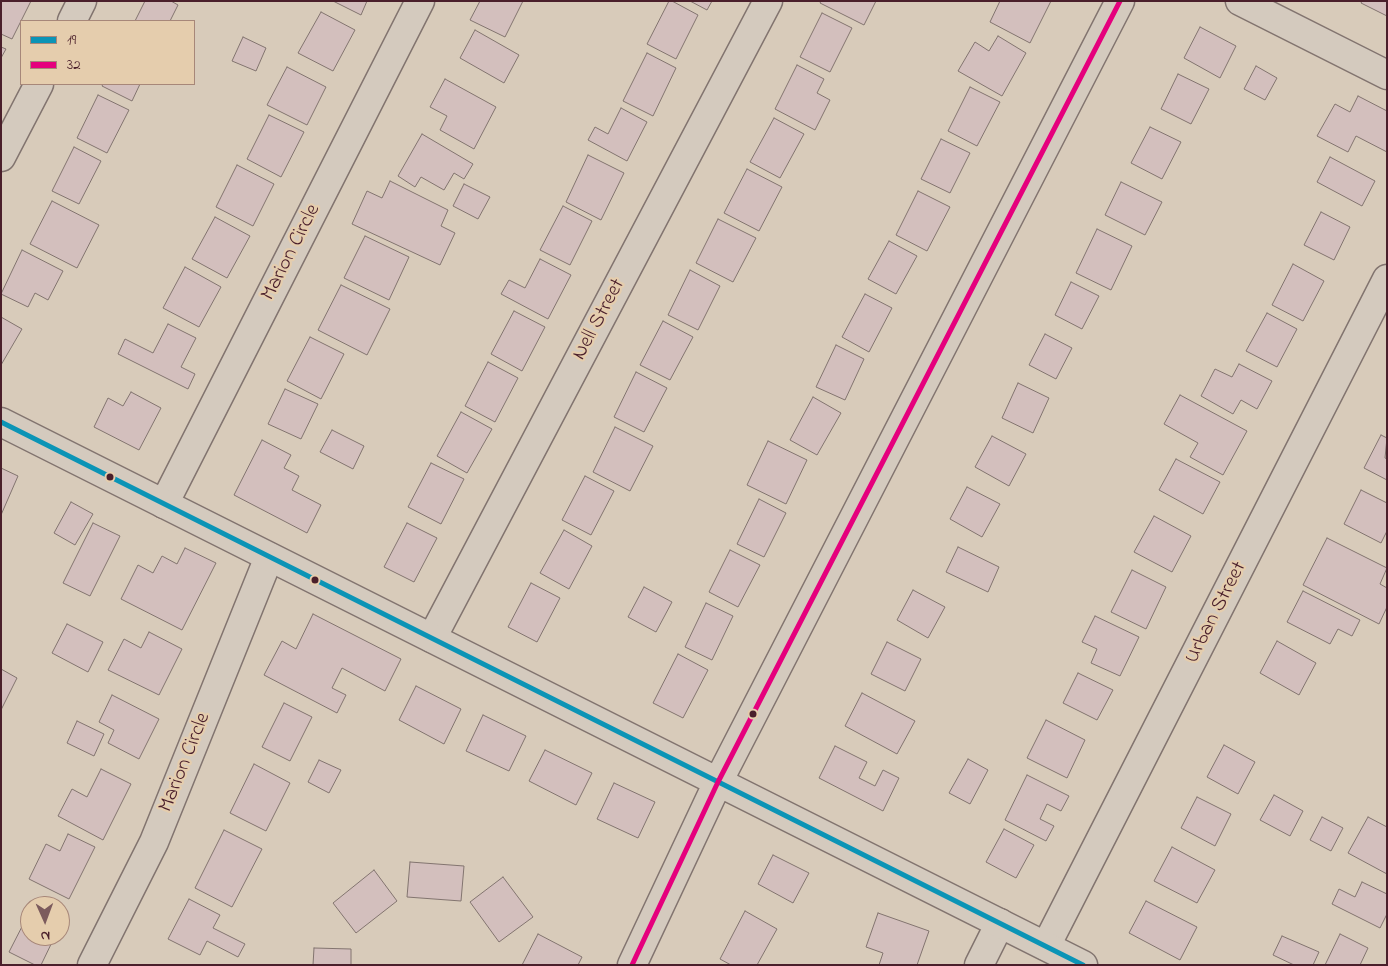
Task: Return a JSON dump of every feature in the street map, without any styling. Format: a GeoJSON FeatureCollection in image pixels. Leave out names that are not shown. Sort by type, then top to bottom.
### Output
{"type":"FeatureCollection","features":[{"type":"Feature","properties":{"kind":"street"},"geometry":{"type":"LineString","coordinates":[[72,20],[82,1]]}},
{"type":"Feature","properties":{"kind":"street","name":"Marion Circle"},"geometry":{"type":"LineString","coordinates":[[164,504],[420,1]]}},
{"type":"Feature","properties":{"kind":"street","name":"Nell Street"},"geometry":{"type":"LineString","coordinates":[[432,638],[768,1]]}},
{"type":"Feature","properties":{"kind":"street"},"geometry":{"type":"LineString","coordinates":[[632,965],[718,782],[1120,1]]}},
{"type":"Feature","properties":{"kind":"street"},"geometry":{"type":"LineString","coordinates":[[1240,1],[1387,75]]}},
{"type":"Feature","properties":{"kind":"street"},"geometry":{"type":"LineString","coordinates":[[1,157],[38,85]]}},
{"type":"Feature","properties":{"kind":"street","name":"Urban Street"},"geometry":{"type":"LineString","coordinates":[[1046,946],[1387,279]]}},
{"type":"Feature","properties":{"kind":"street"},"geometry":{"type":"LineString","coordinates":[[1,422],[1083,965]]}},
{"type":"Feature","properties":{"kind":"street","name":"Marion Circle"},"geometry":{"type":"LineString","coordinates":[[92,965],[154,842],[269,556]]}},
{"type":"Feature","properties":{"kind":"street"},"geometry":{"type":"LineString","coordinates":[[979,965],[1000,923]]}},
{"type":"Feature","properties":{"kind":"building"},"geometry":{"type":"Polygon","coordinates":[[[1,1],[31,1],[12,39],[1,34],[1,1]]]}},
{"type":"Feature","properties":{"kind":"building"},"geometry":{"type":"Polygon","coordinates":[[[145,1],[171,1],[178,5],[170,20],[136,20],[145,1]]]}},
{"type":"Feature","properties":{"kind":"building"},"geometry":{"type":"Polygon","coordinates":[[[333,1],[367,1],[361,15],[333,1]]]}},
{"type":"Feature","properties":{"kind":"building"},"geometry":{"type":"Polygon","coordinates":[[[480,1],[523,1],[505,37],[470,20],[480,1]]]}},
{"type":"Feature","properties":{"kind":"building"},"geometry":{"type":"Polygon","coordinates":[[[669,1],[698,15],[676,59],[647,44],[669,1]]]}},
{"type":"Feature","properties":{"kind":"building"},"geometry":{"type":"Polygon","coordinates":[[[690,1],[712,1],[707,10],[690,1]]]}},
{"type":"Feature","properties":{"kind":"building"},"geometry":{"type":"Polygon","coordinates":[[[821,1],[876,1],[864,25],[820,3],[821,1]]]}},
{"type":"Feature","properties":{"kind":"building"},"geometry":{"type":"Polygon","coordinates":[[[1000,1],[1051,1],[1030,43],[990,22],[1000,1]]]}},
{"type":"Feature","properties":{"kind":"building"},"geometry":{"type":"Polygon","coordinates":[[[1362,1],[1387,1],[1387,16],[1361,3],[1362,1]]]}},
{"type":"Feature","properties":{"kind":"building"},"geometry":{"type":"Polygon","coordinates":[[[321,12],[355,30],[333,71],[298,53],[321,12]]]}},
{"type":"Feature","properties":{"kind":"building"},"geometry":{"type":"Polygon","coordinates":[[[822,13],[852,28],[830,72],[800,57],[822,13]]]}},
{"type":"Feature","properties":{"kind":"building"},"geometry":{"type":"Polygon","coordinates":[[[1200,27],[1236,46],[1220,78],[1184,58],[1200,27]]]}},
{"type":"Feature","properties":{"kind":"building"},"geometry":{"type":"Polygon","coordinates":[[[475,30],[519,55],[504,83],[460,58],[475,30]]]}},
{"type":"Feature","properties":{"kind":"building"},"geometry":{"type":"Polygon","coordinates":[[[998,36],[1026,53],[1002,96],[958,71],[975,42],[989,51],[998,36]]]}},
{"type":"Feature","properties":{"kind":"building"},"geometry":{"type":"Polygon","coordinates":[[[243,37],[266,48],[256,71],[232,61],[243,37]]]}},
{"type":"Feature","properties":{"kind":"building"},"geometry":{"type":"Polygon","coordinates":[[[1,47],[6,49],[1,58],[1,47]]]}},
{"type":"Feature","properties":{"kind":"building"},"geometry":{"type":"Polygon","coordinates":[[[647,53],[676,68],[653,116],[623,101],[647,53]]]}},
{"type":"Feature","properties":{"kind":"building"},"geometry":{"type":"Polygon","coordinates":[[[797,65],[824,79],[817,93],[830,100],[815,130],[775,109],[797,65]]]}},
{"type":"Feature","properties":{"kind":"building"},"geometry":{"type":"Polygon","coordinates":[[[1256,66],[1277,78],[1265,100],[1244,89],[1256,66]]]}},
{"type":"Feature","properties":{"kind":"building"},"geometry":{"type":"Polygon","coordinates":[[[287,67],[326,87],[307,125],[267,105],[287,67]]]}},
{"type":"Feature","properties":{"kind":"building"},"geometry":{"type":"Polygon","coordinates":[[[1178,74],[1209,89],[1191,124],[1161,109],[1178,74]]]}},
{"type":"Feature","properties":{"kind":"building"},"geometry":{"type":"Polygon","coordinates":[[[445,79],[496,107],[474,149],[440,130],[447,116],[430,107],[445,79]]]}},
{"type":"Feature","properties":{"kind":"building"},"geometry":{"type":"Polygon","coordinates":[[[102,85],[140,85],[132,101],[102,85]]]}},
{"type":"Feature","properties":{"kind":"building"},"geometry":{"type":"Polygon","coordinates":[[[970,87],[1000,102],[977,146],[948,131],[970,87]]]}},
{"type":"Feature","properties":{"kind":"building"},"geometry":{"type":"Polygon","coordinates":[[[98,95],[129,110],[107,153],[77,138],[98,95]]]}},
{"type":"Feature","properties":{"kind":"building"},"geometry":{"type":"Polygon","coordinates":[[[1358,96],[1387,111],[1387,152],[1356,136],[1348,152],[1317,136],[1335,104],[1350,112],[1358,96]]]}},
{"type":"Feature","properties":{"kind":"building"},"geometry":{"type":"Polygon","coordinates":[[[621,108],[647,122],[627,161],[588,140],[595,127],[608,134],[621,108]]]}},
{"type":"Feature","properties":{"kind":"building"},"geometry":{"type":"Polygon","coordinates":[[[269,115],[304,132],[281,177],[247,159],[269,115]]]}},
{"type":"Feature","properties":{"kind":"building"},"geometry":{"type":"Polygon","coordinates":[[[774,118],[804,134],[780,178],[750,162],[774,118]]]}},
{"type":"Feature","properties":{"kind":"building"},"geometry":{"type":"Polygon","coordinates":[[[1150,127],[1181,142],[1162,179],[1131,163],[1150,127]]]}},
{"type":"Feature","properties":{"kind":"building"},"geometry":{"type":"Polygon","coordinates":[[[422,134],[473,164],[464,179],[454,173],[444,190],[421,177],[415,187],[398,176],[422,134]]]}},
{"type":"Feature","properties":{"kind":"building"},"geometry":{"type":"Polygon","coordinates":[[[941,139],[970,153],[950,193],[921,179],[941,139]]]}},
{"type":"Feature","properties":{"kind":"building"},"geometry":{"type":"Polygon","coordinates":[[[74,147],[101,161],[79,204],[52,191],[74,147]]]}},
{"type":"Feature","properties":{"kind":"building"},"geometry":{"type":"Polygon","coordinates":[[[588,155],[624,173],[601,220],[566,202],[588,155]]]}},
{"type":"Feature","properties":{"kind":"building"},"geometry":{"type":"Polygon","coordinates":[[[1330,157],[1375,181],[1362,206],[1317,182],[1330,157]]]}},
{"type":"Feature","properties":{"kind":"building"},"geometry":{"type":"Polygon","coordinates":[[[237,165],[274,184],[253,226],[216,207],[237,165]]]}},
{"type":"Feature","properties":{"kind":"building"},"geometry":{"type":"Polygon","coordinates":[[[747,169],[782,187],[759,231],[724,213],[747,169]]]}},
{"type":"Feature","properties":{"kind":"building"},"geometry":{"type":"Polygon","coordinates":[[[390,181],[448,210],[441,226],[455,233],[440,265],[352,224],[367,191],[382,198],[390,181]]]}},
{"type":"Feature","properties":{"kind":"building"},"geometry":{"type":"Polygon","coordinates":[[[1121,182],[1162,202],[1145,235],[1105,215],[1121,182]]]}},
{"type":"Feature","properties":{"kind":"building"},"geometry":{"type":"Polygon","coordinates":[[[464,184],[490,197],[478,219],[453,206],[464,184]]]}},
{"type":"Feature","properties":{"kind":"building"},"geometry":{"type":"Polygon","coordinates":[[[918,191],[950,207],[927,251],[896,235],[918,191]]]}},
{"type":"Feature","properties":{"kind":"building"},"geometry":{"type":"Polygon","coordinates":[[[52,201],[99,225],[77,268],[30,244],[52,201]]]}},
{"type":"Feature","properties":{"kind":"building"},"geometry":{"type":"Polygon","coordinates":[[[563,206],[592,221],[570,265],[540,250],[563,206]]]}},
{"type":"Feature","properties":{"kind":"building"},"geometry":{"type":"Polygon","coordinates":[[[1321,212],[1350,227],[1334,260],[1304,245],[1321,212]]]}},
{"type":"Feature","properties":{"kind":"building"},"geometry":{"type":"Polygon","coordinates":[[[215,217],[250,236],[227,278],[192,259],[215,217]]]}},
{"type":"Feature","properties":{"kind":"building"},"geometry":{"type":"Polygon","coordinates":[[[718,219],[756,238],[733,282],[696,263],[718,219]]]}},
{"type":"Feature","properties":{"kind":"building"},"geometry":{"type":"Polygon","coordinates":[[[1097,229],[1132,246],[1111,290],[1076,273],[1097,229]]]}},
{"type":"Feature","properties":{"kind":"building"},"geometry":{"type":"Polygon","coordinates":[[[365,236],[409,257],[389,300],[344,278],[365,236]]]}},
{"type":"Feature","properties":{"kind":"building"},"geometry":{"type":"Polygon","coordinates":[[[889,241],[917,256],[896,294],[868,279],[889,241]]]}},
{"type":"Feature","properties":{"kind":"building"},"geometry":{"type":"Polygon","coordinates":[[[22,250],[63,271],[48,300],[35,293],[28,307],[1,294],[22,250]]]}},
{"type":"Feature","properties":{"kind":"building"},"geometry":{"type":"Polygon","coordinates":[[[540,259],[571,275],[548,319],[501,294],[509,280],[525,288],[540,259]]]}},
{"type":"Feature","properties":{"kind":"building"},"geometry":{"type":"Polygon","coordinates":[[[1293,264],[1324,281],[1303,321],[1272,305],[1293,264]]]}},
{"type":"Feature","properties":{"kind":"building"},"geometry":{"type":"Polygon","coordinates":[[[185,267],[221,287],[199,327],[163,308],[185,267]]]}},
{"type":"Feature","properties":{"kind":"building"},"geometry":{"type":"Polygon","coordinates":[[[690,270],[720,286],[698,330],[668,315],[690,270]]]}},
{"type":"Feature","properties":{"kind":"building"},"geometry":{"type":"Polygon","coordinates":[[[1071,282],[1099,296],[1082,329],[1055,315],[1071,282]]]}},
{"type":"Feature","properties":{"kind":"building"},"geometry":{"type":"Polygon","coordinates":[[[341,285],[390,309],[367,355],[318,330],[341,285]]]}},
{"type":"Feature","properties":{"kind":"building"},"geometry":{"type":"Polygon","coordinates":[[[865,294],[892,308],[869,352],[842,337],[865,294]]]}},
{"type":"Feature","properties":{"kind":"building"},"geometry":{"type":"Polygon","coordinates":[[[514,311],[545,327],[522,371],[491,354],[514,311]]]}},
{"type":"Feature","properties":{"kind":"building"},"geometry":{"type":"Polygon","coordinates":[[[1267,313],[1297,329],[1277,367],[1246,351],[1267,313]]]}},
{"type":"Feature","properties":{"kind":"building"},"geometry":{"type":"Polygon","coordinates":[[[1,317],[22,329],[1,365],[1,317]]]}},
{"type":"Feature","properties":{"kind":"building"},"geometry":{"type":"Polygon","coordinates":[[[663,321],[693,337],[670,380],[640,365],[663,321]]]}},
{"type":"Feature","properties":{"kind":"building"},"geometry":{"type":"Polygon","coordinates":[[[168,324],[196,338],[181,367],[195,374],[188,389],[118,354],[125,339],[153,353],[168,324]]]}},
{"type":"Feature","properties":{"kind":"building"},"geometry":{"type":"Polygon","coordinates":[[[1045,334],[1072,348],[1056,379],[1029,365],[1045,334]]]}},
{"type":"Feature","properties":{"kind":"building"},"geometry":{"type":"Polygon","coordinates":[[[310,337],[344,354],[321,399],[287,381],[310,337]]]}},
{"type":"Feature","properties":{"kind":"building"},"geometry":{"type":"Polygon","coordinates":[[[836,345],[864,359],[845,400],[816,387],[836,345]]]}},
{"type":"Feature","properties":{"kind":"building"},"geometry":{"type":"Polygon","coordinates":[[[488,362],[518,378],[495,422],[465,406],[488,362]]]}},
{"type":"Feature","properties":{"kind":"building"},"geometry":{"type":"Polygon","coordinates":[[[1239,364],[1272,381],[1257,409],[1241,400],[1233,414],[1201,396],[1215,369],[1232,377],[1239,364]]]}},
{"type":"Feature","properties":{"kind":"building"},"geometry":{"type":"Polygon","coordinates":[[[636,372],[667,388],[644,432],[614,417],[636,372]]]}},
{"type":"Feature","properties":{"kind":"building"},"geometry":{"type":"Polygon","coordinates":[[[1018,383],[1049,398],[1033,433],[1002,418],[1018,383]]]}},
{"type":"Feature","properties":{"kind":"building"},"geometry":{"type":"Polygon","coordinates":[[[285,389],[318,404],[301,439],[268,424],[285,389]]]}},
{"type":"Feature","properties":{"kind":"building"},"geometry":{"type":"Polygon","coordinates":[[[131,392],[161,408],[139,450],[94,427],[108,398],[123,406],[131,392]]]}},
{"type":"Feature","properties":{"kind":"building"},"geometry":{"type":"Polygon","coordinates":[[[1180,395],[1247,431],[1223,475],[1190,457],[1198,443],[1164,424],[1180,395]]]}},
{"type":"Feature","properties":{"kind":"building"},"geometry":{"type":"Polygon","coordinates":[[[813,397],[841,413],[817,455],[790,440],[813,397]]]}},
{"type":"Feature","properties":{"kind":"building"},"geometry":{"type":"Polygon","coordinates":[[[461,412],[492,429],[467,473],[437,456],[461,412]]]}},
{"type":"Feature","properties":{"kind":"building"},"geometry":{"type":"Polygon","coordinates":[[[615,427],[653,446],[630,491],[593,472],[615,427]]]}},
{"type":"Feature","properties":{"kind":"building"},"geometry":{"type":"Polygon","coordinates":[[[332,430],[364,446],[353,469],[320,452],[332,430]]]}},
{"type":"Feature","properties":{"kind":"building"},"geometry":{"type":"Polygon","coordinates":[[[1381,435],[1387,438],[1385,458],[1387,459],[1387,480],[1364,468],[1381,435]]]}},
{"type":"Feature","properties":{"kind":"building"},"geometry":{"type":"Polygon","coordinates":[[[992,436],[1026,454],[1009,486],[975,467],[992,436]]]}},
{"type":"Feature","properties":{"kind":"building"},"geometry":{"type":"Polygon","coordinates":[[[262,440],[291,455],[284,468],[299,476],[292,490],[321,505],[307,533],[234,495],[262,440]]]}},
{"type":"Feature","properties":{"kind":"building"},"geometry":{"type":"Polygon","coordinates":[[[768,441],[807,460],[786,504],[747,485],[768,441]]]}},
{"type":"Feature","properties":{"kind":"building"},"geometry":{"type":"Polygon","coordinates":[[[1176,459],[1220,482],[1203,514],[1159,490],[1176,459]]]}},
{"type":"Feature","properties":{"kind":"building"},"geometry":{"type":"Polygon","coordinates":[[[431,463],[464,479],[441,524],[408,507],[431,463]]]}},
{"type":"Feature","properties":{"kind":"building"},"geometry":{"type":"Polygon","coordinates":[[[1,468],[18,476],[1,515],[1,468]]]}},
{"type":"Feature","properties":{"kind":"building"},"geometry":{"type":"Polygon","coordinates":[[[585,476],[614,491],[591,535],[562,520],[585,476]]]}},
{"type":"Feature","properties":{"kind":"building"},"geometry":{"type":"Polygon","coordinates":[[[967,487],[1000,504],[982,537],[950,519],[967,487]]]}},
{"type":"Feature","properties":{"kind":"building"},"geometry":{"type":"Polygon","coordinates":[[[1361,490],[1387,503],[1387,531],[1381,543],[1344,524],[1361,490]]]}},
{"type":"Feature","properties":{"kind":"building"},"geometry":{"type":"Polygon","coordinates":[[[759,499],[786,513],[764,557],[737,544],[759,499]]]}},
{"type":"Feature","properties":{"kind":"building"},"geometry":{"type":"Polygon","coordinates":[[[71,502],[93,514],[75,545],[54,533],[71,502]]]}},
{"type":"Feature","properties":{"kind":"building"},"geometry":{"type":"Polygon","coordinates":[[[1154,516],[1191,536],[1172,572],[1134,552],[1154,516]]]}},
{"type":"Feature","properties":{"kind":"building"},"geometry":{"type":"Polygon","coordinates":[[[93,523],[120,536],[90,596],[63,583],[93,523]]]}},
{"type":"Feature","properties":{"kind":"building"},"geometry":{"type":"Polygon","coordinates":[[[407,523],[437,538],[414,582],[384,567],[407,523]]]}},
{"type":"Feature","properties":{"kind":"building"},"geometry":{"type":"Polygon","coordinates":[[[564,530],[592,546],[569,589],[540,573],[564,530]]]}},
{"type":"Feature","properties":{"kind":"building"},"geometry":{"type":"Polygon","coordinates":[[[1327,538],[1387,568],[1380,584],[1387,588],[1387,607],[1379,624],[1303,585],[1327,538]]]}},
{"type":"Feature","properties":{"kind":"building"},"geometry":{"type":"Polygon","coordinates":[[[958,547],[999,567],[988,592],[946,572],[958,547]]]}},
{"type":"Feature","properties":{"kind":"building"},"geometry":{"type":"Polygon","coordinates":[[[185,548],[216,563],[182,630],[121,599],[138,565],[153,573],[162,556],[177,564],[185,548]]]}},
{"type":"Feature","properties":{"kind":"building"},"geometry":{"type":"Polygon","coordinates":[[[730,550],[760,565],[738,607],[709,592],[730,550]]]}},
{"type":"Feature","properties":{"kind":"building"},"geometry":{"type":"Polygon","coordinates":[[[1132,570],[1166,587],[1146,629],[1111,612],[1132,570]]]}},
{"type":"Feature","properties":{"kind":"building"},"geometry":{"type":"Polygon","coordinates":[[[531,583],[560,598],[537,642],[508,627],[531,583]]]}},
{"type":"Feature","properties":{"kind":"building"},"geometry":{"type":"Polygon","coordinates":[[[644,587],[672,602],[656,632],[628,617],[644,587]]]}},
{"type":"Feature","properties":{"kind":"building"},"geometry":{"type":"Polygon","coordinates":[[[913,590],[945,607],[928,638],[897,620],[913,590]]]}},
{"type":"Feature","properties":{"kind":"building"},"geometry":{"type":"Polygon","coordinates":[[[1303,591],[1360,620],[1352,636],[1338,629],[1330,644],[1287,622],[1303,591]]]}},
{"type":"Feature","properties":{"kind":"building"},"geometry":{"type":"Polygon","coordinates":[[[706,603],[733,616],[712,660],[685,647],[706,603]]]}},
{"type":"Feature","properties":{"kind":"building"},"geometry":{"type":"Polygon","coordinates":[[[313,614],[401,659],[385,691],[342,668],[332,688],[346,695],[337,713],[264,675],[282,641],[296,649],[313,614]]]}},
{"type":"Feature","properties":{"kind":"building"},"geometry":{"type":"Polygon","coordinates":[[[1095,616],[1139,637],[1120,676],[1091,663],[1097,649],[1082,642],[1095,616]]]}},
{"type":"Feature","properties":{"kind":"building"},"geometry":{"type":"Polygon","coordinates":[[[67,624],[103,642],[88,672],[52,653],[67,624]]]}},
{"type":"Feature","properties":{"kind":"building"},"geometry":{"type":"Polygon","coordinates":[[[149,632],[182,649],[159,695],[108,670],[124,639],[141,648],[149,632]]]}},
{"type":"Feature","properties":{"kind":"building"},"geometry":{"type":"Polygon","coordinates":[[[1277,641],[1316,663],[1299,695],[1260,673],[1277,641]]]}},
{"type":"Feature","properties":{"kind":"building"},"geometry":{"type":"Polygon","coordinates":[[[887,642],[921,659],[905,691],[871,674],[887,642]]]}},
{"type":"Feature","properties":{"kind":"building"},"geometry":{"type":"Polygon","coordinates":[[[678,654],[708,670],[683,718],[653,703],[678,654]]]}},
{"type":"Feature","properties":{"kind":"building"},"geometry":{"type":"Polygon","coordinates":[[[1,669],[17,678],[1,710],[1,669]]]}},
{"type":"Feature","properties":{"kind":"building"},"geometry":{"type":"Polygon","coordinates":[[[1078,673],[1113,690],[1097,720],[1063,703],[1078,673]]]}},
{"type":"Feature","properties":{"kind":"building"},"geometry":{"type":"Polygon","coordinates":[[[416,686],[461,709],[444,744],[399,720],[416,686]]]}},
{"type":"Feature","properties":{"kind":"building"},"geometry":{"type":"Polygon","coordinates":[[[862,693],[915,721],[897,754],[845,726],[862,693]]]}},
{"type":"Feature","properties":{"kind":"building"},"geometry":{"type":"Polygon","coordinates":[[[112,695],[159,719],[139,759],[108,743],[114,730],[99,722],[112,695]]]}},
{"type":"Feature","properties":{"kind":"building"},"geometry":{"type":"Polygon","coordinates":[[[284,703],[312,717],[290,761],[262,747],[284,703]]]}},
{"type":"Feature","properties":{"kind":"building"},"geometry":{"type":"Polygon","coordinates":[[[483,715],[526,736],[509,771],[466,751],[483,715]]]}},
{"type":"Feature","properties":{"kind":"building"},"geometry":{"type":"Polygon","coordinates":[[[1046,720],[1085,740],[1067,778],[1027,758],[1046,720]]]}},
{"type":"Feature","properties":{"kind":"building"},"geometry":{"type":"Polygon","coordinates":[[[77,721],[104,734],[94,756],[67,743],[77,721]]]}},
{"type":"Feature","properties":{"kind":"building"},"geometry":{"type":"Polygon","coordinates":[[[1224,745],[1255,762],[1238,794],[1207,777],[1224,745]]]}},
{"type":"Feature","properties":{"kind":"building"},"geometry":{"type":"Polygon","coordinates":[[[835,746],[867,762],[859,778],[875,786],[883,770],[899,778],[883,811],[819,778],[835,746]]]}},
{"type":"Feature","properties":{"kind":"building"},"geometry":{"type":"Polygon","coordinates":[[[545,750],[592,773],[576,805],[529,781],[545,750]]]}},
{"type":"Feature","properties":{"kind":"building"},"geometry":{"type":"Polygon","coordinates":[[[968,759],[988,770],[970,804],[949,793],[968,759]]]}},
{"type":"Feature","properties":{"kind":"building"},"geometry":{"type":"Polygon","coordinates":[[[319,760],[341,770],[329,793],[308,782],[319,760]]]}},
{"type":"Feature","properties":{"kind":"building"},"geometry":{"type":"Polygon","coordinates":[[[254,764],[290,783],[266,831],[230,813],[254,764]]]}},
{"type":"Feature","properties":{"kind":"building"},"geometry":{"type":"Polygon","coordinates":[[[101,769],[131,784],[103,840],[58,816],[72,789],[87,797],[101,769]]]}},
{"type":"Feature","properties":{"kind":"building"},"geometry":{"type":"Polygon","coordinates":[[[1027,775],[1069,796],[1061,811],[1047,804],[1040,819],[1054,826],[1046,841],[1005,820],[1027,775]]]}},
{"type":"Feature","properties":{"kind":"building"},"geometry":{"type":"Polygon","coordinates":[[[614,783],[655,802],[638,838],[597,819],[614,783]]]}},
{"type":"Feature","properties":{"kind":"building"},"geometry":{"type":"Polygon","coordinates":[[[1274,795],[1303,811],[1290,836],[1260,820],[1274,795]]]}},
{"type":"Feature","properties":{"kind":"building"},"geometry":{"type":"Polygon","coordinates":[[[1197,797],[1231,814],[1215,846],[1181,828],[1197,797]]]}},
{"type":"Feature","properties":{"kind":"building"},"geometry":{"type":"Polygon","coordinates":[[[1322,817],[1343,828],[1331,851],[1310,840],[1322,817]]]}},
{"type":"Feature","properties":{"kind":"building"},"geometry":{"type":"Polygon","coordinates":[[[1368,817],[1387,827],[1387,874],[1348,853],[1368,817]]]}},
{"type":"Feature","properties":{"kind":"building"},"geometry":{"type":"Polygon","coordinates":[[[1004,829],[1034,845],[1016,878],[986,862],[1004,829]]]}},
{"type":"Feature","properties":{"kind":"building"},"geometry":{"type":"Polygon","coordinates":[[[224,830],[262,849],[232,907],[195,888],[224,830]]]}},
{"type":"Feature","properties":{"kind":"building"},"geometry":{"type":"Polygon","coordinates":[[[68,834],[95,847],[70,897],[63,896],[29,879],[46,844],[60,851],[68,834]]]}},
{"type":"Feature","properties":{"kind":"building"},"geometry":{"type":"Polygon","coordinates":[[[1172,847],[1215,870],[1197,903],[1154,881],[1172,847]]]}},
{"type":"Feature","properties":{"kind":"building"},"geometry":{"type":"Polygon","coordinates":[[[773,855],[809,873],[793,903],[758,884],[773,855]]]}},
{"type":"Feature","properties":{"kind":"building"},"geometry":{"type":"Polygon","coordinates":[[[410,862],[464,866],[461,901],[407,897],[410,862]]]}},
{"type":"Feature","properties":{"kind":"building"},"geometry":{"type":"Polygon","coordinates":[[[374,870],[397,901],[356,933],[333,903],[374,870]]]}},
{"type":"Feature","properties":{"kind":"building"},"geometry":{"type":"Polygon","coordinates":[[[503,877],[533,917],[499,942],[470,902],[503,877]]]}},
{"type":"Feature","properties":{"kind":"building"},"geometry":{"type":"Polygon","coordinates":[[[1362,882],[1387,894],[1387,914],[1380,928],[1332,904],[1339,889],[1355,897],[1362,882]]]}},
{"type":"Feature","properties":{"kind":"building"},"geometry":{"type":"Polygon","coordinates":[[[189,899],[220,915],[213,928],[245,944],[238,957],[207,941],[200,955],[168,939],[189,899]]]}},
{"type":"Feature","properties":{"kind":"building"},"geometry":{"type":"Polygon","coordinates":[[[1146,901],[1197,927],[1180,960],[1129,933],[1146,901]]]}},
{"type":"Feature","properties":{"kind":"building"},"geometry":{"type":"Polygon","coordinates":[[[745,911],[777,929],[757,965],[731,965],[720,959],[745,911]]]}},
{"type":"Feature","properties":{"kind":"building"},"geometry":{"type":"Polygon","coordinates":[[[878,913],[929,931],[917,965],[879,965],[883,953],[866,947],[878,913]]]}},
{"type":"Feature","properties":{"kind":"building"},"geometry":{"type":"Polygon","coordinates":[[[20,931],[20,946],[50,946],[41,965],[35,965],[9,952],[20,931]]]}},
{"type":"Feature","properties":{"kind":"building"},"geometry":{"type":"Polygon","coordinates":[[[538,934],[582,957],[578,965],[522,965],[538,934]]]}},
{"type":"Feature","properties":{"kind":"building"},"geometry":{"type":"Polygon","coordinates":[[[1340,934],[1368,948],[1360,965],[1325,965],[1340,934]]]}},
{"type":"Feature","properties":{"kind":"building"},"geometry":{"type":"Polygon","coordinates":[[[1282,936],[1319,952],[1313,965],[1294,965],[1273,955],[1282,936]]]}},
{"type":"Feature","properties":{"kind":"building"},"geometry":{"type":"Polygon","coordinates":[[[314,948],[351,949],[351,965],[313,965],[314,948]]]}},
{"type":"Feature","properties":{"kind":"transit line","name":"32"},"geometry":{"type":"LineString","coordinates":[[632,965],[718,782],[1120,1]]}},
{"type":"Feature","properties":{"kind":"transit line","name":"19"},"geometry":{"type":"LineString","coordinates":[[1,422],[1083,965]]}}]}
